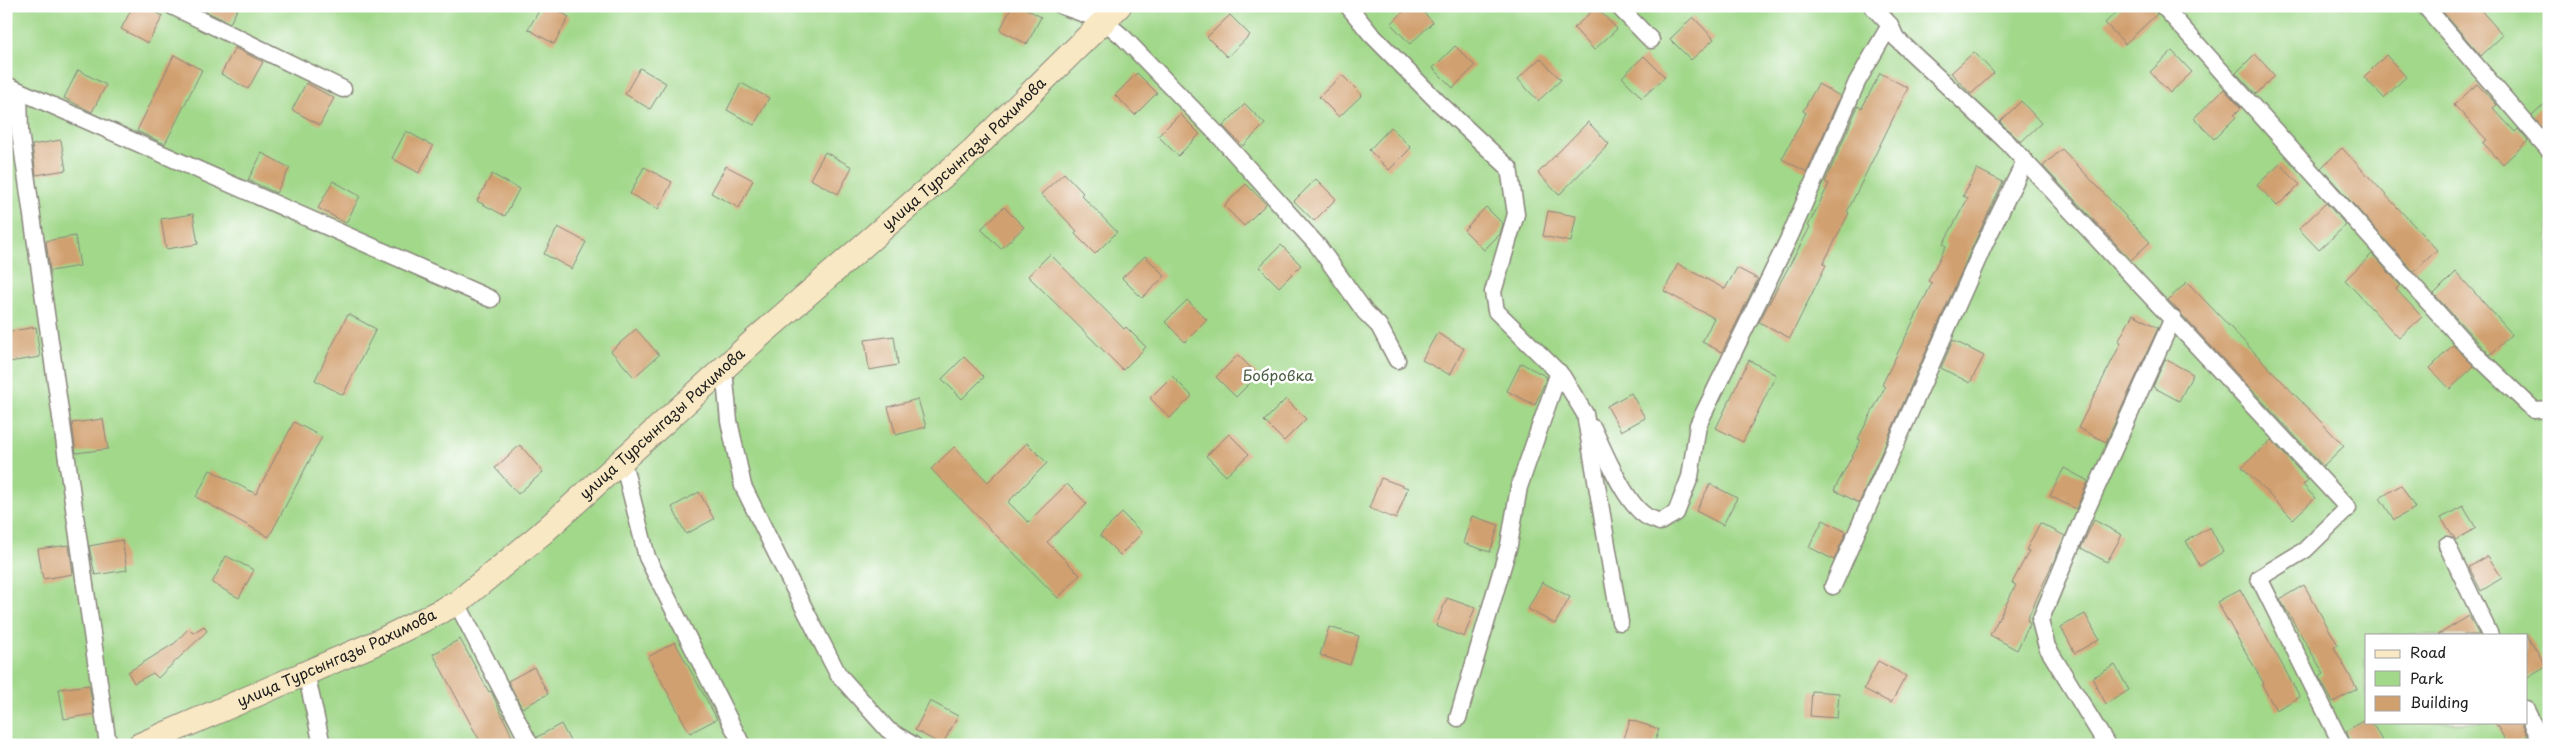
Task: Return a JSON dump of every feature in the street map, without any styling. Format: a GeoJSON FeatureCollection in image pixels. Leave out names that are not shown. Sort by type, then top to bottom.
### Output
{"type":"FeatureCollection","features":[{"type":"Feature","properties":{"kind":"street"},"geometry":{"type":"LineString","coordinates":[[172,6],[343,89]]}},
{"type":"Feature","properties":{"kind":"street"},"geometry":{"type":"LineString","coordinates":[[1062,6],[1112,14],[1123,37],[1220,137],[1318,246],[1365,312],[1380,326],[1397,360]]}},
{"type":"Feature","properties":{"kind":"street"},"geometry":{"type":"LineString","coordinates":[[1348,6],[1370,33],[1438,102],[1508,168],[1516,214],[1493,292],[1496,311],[1559,372],[1585,414],[1618,480],[1634,504],[1645,516],[1660,522],[1676,513],[1690,477],[1698,425],[1710,404],[1790,236],[1857,82],[1890,25]]}},
{"type":"Feature","properties":{"kind":"street"},"geometry":{"type":"LineString","coordinates":[[1618,6],[1651,40]]}},
{"type":"Feature","properties":{"kind":"street"},"geometry":{"type":"LineString","coordinates":[[1872,6],[1890,25],[1896,38],[2025,161],[2348,508],[2305,550],[2259,578],[2342,745]]}},
{"type":"Feature","properties":{"kind":"street"},"geometry":{"type":"LineString","coordinates":[[2163,6],[2472,351],[2534,410],[2549,409]]}},
{"type":"Feature","properties":{"kind":"street"},"geometry":{"type":"LineString","coordinates":[[2425,6],[2549,150]]}},
{"type":"Feature","properties":{"kind":"street","name":"улица Турсынгазы Рахимова"},"geometry":{"type":"LineString","coordinates":[[140,745],[306,673],[456,603],[541,534],[972,151],[1112,14]]}},
{"type":"Feature","properties":{"kind":"street"},"geometry":{"type":"LineString","coordinates":[[13,88],[491,299]]}},
{"type":"Feature","properties":{"kind":"street"},"geometry":{"type":"LineString","coordinates":[[13,88],[108,745]]}},
{"type":"Feature","properties":{"kind":"street"},"geometry":{"type":"LineString","coordinates":[[1833,586],[1984,245],[2025,161]]}},
{"type":"Feature","properties":{"kind":"street"},"geometry":{"type":"LineString","coordinates":[[2107,745],[2047,647],[2040,621],[2085,513],[2173,318]]}},
{"type":"Feature","properties":{"kind":"street"},"geometry":{"type":"LineString","coordinates":[[724,370],[729,421],[743,486],[782,565],[838,674],[888,730],[913,745]]}},
{"type":"Feature","properties":{"kind":"street"},"geometry":{"type":"LineString","coordinates":[[1458,718],[1509,545],[1519,487],[1559,372]]}},
{"type":"Feature","properties":{"kind":"street"},"geometry":{"type":"LineString","coordinates":[[1585,414],[1620,622]]}},
{"type":"Feature","properties":{"kind":"street"},"geometry":{"type":"LineString","coordinates":[[622,462],[647,558],[742,745]]}},
{"type":"Feature","properties":{"kind":"street"},"geometry":{"type":"LineString","coordinates":[[2447,545],[2490,634]]}},
{"type":"Feature","properties":{"kind":"street"},"geometry":{"type":"LineString","coordinates":[[456,603],[530,745]]}},
{"type":"Feature","properties":{"kind":"street"},"geometry":{"type":"LineString","coordinates":[[306,673],[322,745]]}},
{"type":"Feature","properties":{"kind":"street"},"geometry":{"type":"LineString","coordinates":[[2528,714],[2543,745]]}},
{"type":"Feature","properties":{"kind":"green space","name":"Бобровка"},"geometry":{"type":"Polygon","coordinates":[[[6,6],[2549,6],[2549,745],[6,745],[6,6]]]}},
{"type":"Feature","properties":{"kind":"building"},"geometry":{"type":"Polygon","coordinates":[[[133,6],[144,6],[163,16],[148,43],[121,29],[133,6]]]}},
{"type":"Feature","properties":{"kind":"building"},"geometry":{"type":"Polygon","coordinates":[[[195,6],[239,6],[230,23],[195,6]]]}},
{"type":"Feature","properties":{"kind":"building"},"geometry":{"type":"Polygon","coordinates":[[[542,6],[551,6],[569,17],[554,44],[528,29],[542,6]]]}},
{"type":"Feature","properties":{"kind":"building"},"geometry":{"type":"Polygon","coordinates":[[[1012,6],[1021,6],[1041,17],[1027,44],[1000,30],[1012,6]]]}},
{"type":"Feature","properties":{"kind":"building"},"geometry":{"type":"Polygon","coordinates":[[[1409,6],[1417,6],[1433,22],[1410,44],[1391,24],[1409,6]]]}},
{"type":"Feature","properties":{"kind":"building"},"geometry":{"type":"Polygon","coordinates":[[[2123,6],[2153,6],[2157,14],[2125,44],[2105,23],[2123,6]]]}},
{"type":"Feature","properties":{"kind":"building"},"geometry":{"type":"Polygon","coordinates":[[[2438,6],[2477,6],[2503,35],[2481,56],[2438,6]]]}},
{"type":"Feature","properties":{"kind":"building"},"geometry":{"type":"Polygon","coordinates":[[[1596,7],[1617,29],[1594,50],[1574,28],[1596,7]]]}},
{"type":"Feature","properties":{"kind":"building"},"geometry":{"type":"Polygon","coordinates":[[[1230,15],[1250,35],[1227,57],[1207,37],[1230,15]]]}},
{"type":"Feature","properties":{"kind":"building"},"geometry":{"type":"Polygon","coordinates":[[[1693,17],[1714,39],[1691,60],[1670,39],[1693,17]]]}},
{"type":"Feature","properties":{"kind":"building"},"geometry":{"type":"Polygon","coordinates":[[[1455,46],[1475,66],[1453,88],[1433,68],[1455,46]]]}},
{"type":"Feature","properties":{"kind":"building"},"geometry":{"type":"Polygon","coordinates":[[[235,48],[263,62],[248,89],[221,74],[235,48]]]}},
{"type":"Feature","properties":{"kind":"building"},"geometry":{"type":"Polygon","coordinates":[[[2172,51],[2192,72],[2170,93],[2150,72],[2172,51]]]}},
{"type":"Feature","properties":{"kind":"building"},"geometry":{"type":"Polygon","coordinates":[[[1974,52],[1994,73],[1971,94],[1951,73],[1974,52]]]}},
{"type":"Feature","properties":{"kind":"building"},"geometry":{"type":"Polygon","coordinates":[[[2255,54],[2275,76],[2256,94],[2236,73],[2255,54]]]}},
{"type":"Feature","properties":{"kind":"building"},"geometry":{"type":"Polygon","coordinates":[[[174,55],[202,70],[165,144],[137,131],[174,55]]]}},
{"type":"Feature","properties":{"kind":"building"},"geometry":{"type":"Polygon","coordinates":[[[2386,55],[2406,77],[2384,98],[2364,77],[2386,55]]]}},
{"type":"Feature","properties":{"kind":"building"},"geometry":{"type":"Polygon","coordinates":[[[1644,56],[1665,77],[1642,98],[1622,77],[1644,56]]]}},
{"type":"Feature","properties":{"kind":"building"},"geometry":{"type":"Polygon","coordinates":[[[1540,58],[1561,80],[1538,101],[1518,79],[1540,58]]]}},
{"type":"Feature","properties":{"kind":"building"},"geometry":{"type":"Polygon","coordinates":[[[640,68],[666,83],[650,109],[625,94],[640,68]]]}},
{"type":"Feature","properties":{"kind":"building"},"geometry":{"type":"Polygon","coordinates":[[[78,70],[106,85],[92,112],[64,98],[78,70]]]}},
{"type":"Feature","properties":{"kind":"building"},"geometry":{"type":"Polygon","coordinates":[[[1137,73],[1157,93],[1135,115],[1115,95],[1137,73]]]}},
{"type":"Feature","properties":{"kind":"building"},"geometry":{"type":"Polygon","coordinates":[[[1880,73],[1908,88],[1847,212],[1849,213],[1823,264],[1826,265],[1790,338],[1759,322],[1810,227],[1808,226],[1829,184],[1825,182],[1858,106],[1862,108],[1880,73]]]}},
{"type":"Feature","properties":{"kind":"building"},"geometry":{"type":"Polygon","coordinates":[[[1342,75],[1362,95],[1339,117],[1319,97],[1342,75]]]}},
{"type":"Feature","properties":{"kind":"building"},"geometry":{"type":"Polygon","coordinates":[[[306,83],[334,98],[320,125],[292,110],[306,83]]]}},
{"type":"Feature","properties":{"kind":"building"},"geometry":{"type":"Polygon","coordinates":[[[741,83],[769,98],[754,125],[727,110],[741,83]]]}},
{"type":"Feature","properties":{"kind":"building"},"geometry":{"type":"Polygon","coordinates":[[[1818,84],[1840,96],[1807,172],[1782,159],[1806,113],[1803,111],[1818,84]]]}},
{"type":"Feature","properties":{"kind":"building"},"geometry":{"type":"Polygon","coordinates":[[[2477,84],[2497,105],[2493,108],[2515,132],[2518,129],[2528,141],[2503,164],[2483,143],[2487,140],[2454,105],[2477,84]]]}},
{"type":"Feature","properties":{"kind":"building"},"geometry":{"type":"Polygon","coordinates":[[[2224,89],[2241,108],[2234,115],[2236,117],[2214,139],[2194,118],[2224,89]]]}},
{"type":"Feature","properties":{"kind":"building"},"geometry":{"type":"Polygon","coordinates":[[[2549,100],[2549,121],[2542,127],[2532,116],[2549,100]]]}},
{"type":"Feature","properties":{"kind":"building"},"geometry":{"type":"Polygon","coordinates":[[[2021,101],[2041,123],[2021,142],[2000,122],[2021,101]]]}},
{"type":"Feature","properties":{"kind":"building"},"geometry":{"type":"Polygon","coordinates":[[[1245,104],[1265,124],[1243,146],[1223,126],[1245,104]]]}},
{"type":"Feature","properties":{"kind":"building"},"geometry":{"type":"Polygon","coordinates":[[[1180,114],[1200,134],[1178,156],[1158,136],[1180,114]]]}},
{"type":"Feature","properties":{"kind":"building"},"geometry":{"type":"Polygon","coordinates":[[[1588,122],[1609,144],[1559,195],[1538,173],[1588,122]]]}},
{"type":"Feature","properties":{"kind":"building"},"geometry":{"type":"Polygon","coordinates":[[[1391,127],[1411,148],[1389,170],[1369,150],[1391,127]]]}},
{"type":"Feature","properties":{"kind":"building"},"geometry":{"type":"Polygon","coordinates":[[[406,131],[433,146],[419,173],[392,158],[406,131]]]}},
{"type":"Feature","properties":{"kind":"building"},"geometry":{"type":"Polygon","coordinates":[[[61,140],[66,170],[36,175],[32,145],[61,140]]]}},
{"type":"Feature","properties":{"kind":"building"},"geometry":{"type":"Polygon","coordinates":[[[2342,148],[2437,250],[2414,272],[2321,168],[2342,148]]]}},
{"type":"Feature","properties":{"kind":"building"},"geometry":{"type":"Polygon","coordinates":[[[2062,149],[2150,242],[2131,260],[2043,166],[2062,149]]]}},
{"type":"Feature","properties":{"kind":"building"},"geometry":{"type":"Polygon","coordinates":[[[825,152],[852,167],[838,194],[810,179],[825,152]]]}},
{"type":"Feature","properties":{"kind":"building"},"geometry":{"type":"Polygon","coordinates":[[[262,153],[290,168],[276,193],[248,180],[262,153]]]}},
{"type":"Feature","properties":{"kind":"building"},"geometry":{"type":"Polygon","coordinates":[[[2280,164],[2300,185],[2277,206],[2257,185],[2280,164]]]}},
{"type":"Feature","properties":{"kind":"building"},"geometry":{"type":"Polygon","coordinates":[[[726,166],[753,180],[739,208],[711,193],[726,166]]]}},
{"type":"Feature","properties":{"kind":"building"},"geometry":{"type":"Polygon","coordinates":[[[644,167],[672,182],[658,209],[630,194],[644,167]]]}},
{"type":"Feature","properties":{"kind":"building"},"geometry":{"type":"Polygon","coordinates":[[[1977,169],[2003,182],[1859,503],[1834,490],[1861,440],[1858,439],[1885,387],[1882,385],[1932,283],[1928,281],[1946,246],[1943,244],[1968,198],[1963,196],[1977,169]]]}},
{"type":"Feature","properties":{"kind":"building"},"geometry":{"type":"Polygon","coordinates":[[[1064,173],[1083,193],[1081,195],[1117,232],[1095,254],[1075,234],[1077,231],[1041,194],[1064,173]]]}},
{"type":"Feature","properties":{"kind":"building"},"geometry":{"type":"Polygon","coordinates":[[[492,174],[519,189],[505,216],[477,201],[492,174]]]}},
{"type":"Feature","properties":{"kind":"building"},"geometry":{"type":"Polygon","coordinates":[[[1316,179],[1336,199],[1314,221],[1294,201],[1316,179]]]}},
{"type":"Feature","properties":{"kind":"building"},"geometry":{"type":"Polygon","coordinates":[[[333,181],[360,196],[346,223],[318,208],[333,181]]]}},
{"type":"Feature","properties":{"kind":"building"},"geometry":{"type":"Polygon","coordinates":[[[1246,184],[1266,204],[1244,226],[1224,206],[1246,184]]]}},
{"type":"Feature","properties":{"kind":"building"},"geometry":{"type":"Polygon","coordinates":[[[2326,203],[2346,225],[2319,250],[2299,229],[2326,203]]]}},
{"type":"Feature","properties":{"kind":"building"},"geometry":{"type":"Polygon","coordinates":[[[1004,207],[1024,227],[1001,249],[981,229],[1004,207]]]}},
{"type":"Feature","properties":{"kind":"building"},"geometry":{"type":"Polygon","coordinates":[[[1486,207],[1503,224],[1500,234],[1484,250],[1464,230],[1486,207]]]}},
{"type":"Feature","properties":{"kind":"building"},"geometry":{"type":"Polygon","coordinates":[[[1548,211],[1576,216],[1571,242],[1543,236],[1548,211]]]}},
{"type":"Feature","properties":{"kind":"building"},"geometry":{"type":"Polygon","coordinates":[[[193,214],[198,244],[166,249],[161,219],[193,214]]]}},
{"type":"Feature","properties":{"kind":"building"},"geometry":{"type":"Polygon","coordinates":[[[558,227],[586,242],[572,269],[544,254],[558,227]]]}},
{"type":"Feature","properties":{"kind":"building"},"geometry":{"type":"Polygon","coordinates":[[[75,236],[80,266],[50,271],[46,241],[75,236]]]}},
{"type":"Feature","properties":{"kind":"building"},"geometry":{"type":"Polygon","coordinates":[[[1281,245],[1301,265],[1279,287],[1259,267],[1281,245]]]}},
{"type":"Feature","properties":{"kind":"building"},"geometry":{"type":"Polygon","coordinates":[[[1050,254],[1124,329],[1126,327],[1146,347],[1123,370],[1028,276],[1050,254]]]}},
{"type":"Feature","properties":{"kind":"building"},"geometry":{"type":"Polygon","coordinates":[[[2372,254],[2400,285],[2396,289],[2422,317],[2399,338],[2345,280],[2372,254]]]}},
{"type":"Feature","properties":{"kind":"building"},"geometry":{"type":"Polygon","coordinates":[[[1145,256],[1165,276],[1142,298],[1122,278],[1145,256]]]}},
{"type":"Feature","properties":{"kind":"building"},"geometry":{"type":"Polygon","coordinates":[[[1678,264],[1725,289],[1737,268],[1758,279],[1722,352],[1702,342],[1714,318],[1664,291],[1678,264]]]}},
{"type":"Feature","properties":{"kind":"building"},"geometry":{"type":"Polygon","coordinates":[[[2456,272],[2512,334],[2490,355],[2434,294],[2456,272]]]}},
{"type":"Feature","properties":{"kind":"building"},"geometry":{"type":"Polygon","coordinates":[[[2187,282],[2344,446],[2323,466],[2168,300],[2187,282]]]}},
{"type":"Feature","properties":{"kind":"building"},"geometry":{"type":"Polygon","coordinates":[[[1187,300],[1207,320],[1185,342],[1165,322],[1187,300]]]}},
{"type":"Feature","properties":{"kind":"building"},"geometry":{"type":"Polygon","coordinates":[[[348,314],[376,329],[343,395],[315,380],[348,314]]]}},
{"type":"Feature","properties":{"kind":"building"},"geometry":{"type":"Polygon","coordinates":[[[2133,314],[2158,328],[2106,442],[2078,428],[2121,343],[2118,342],[2133,314]]]}},
{"type":"Feature","properties":{"kind":"building"},"geometry":{"type":"Polygon","coordinates":[[[36,327],[40,357],[9,362],[6,332],[36,327]]]}},
{"type":"Feature","properties":{"kind":"building"},"geometry":{"type":"Polygon","coordinates":[[[636,329],[659,355],[634,377],[611,351],[636,329]]]}},
{"type":"Feature","properties":{"kind":"building"},"geometry":{"type":"Polygon","coordinates":[[[1437,333],[1464,348],[1450,375],[1422,360],[1437,333]]]}},
{"type":"Feature","properties":{"kind":"building"},"geometry":{"type":"Polygon","coordinates":[[[894,336],[898,365],[869,370],[865,340],[894,336]]]}},
{"type":"Feature","properties":{"kind":"building"},"geometry":{"type":"Polygon","coordinates":[[[1953,340],[1984,356],[1970,383],[1941,368],[1953,340]]]}},
{"type":"Feature","properties":{"kind":"building"},"geometry":{"type":"Polygon","coordinates":[[[2453,345],[2474,366],[2450,389],[2430,368],[2453,345]]]}},
{"type":"Feature","properties":{"kind":"building"},"geometry":{"type":"Polygon","coordinates":[[[1238,355],[1258,375],[1236,397],[1216,377],[1238,355]]]}},
{"type":"Feature","properties":{"kind":"building"},"geometry":{"type":"Polygon","coordinates":[[[964,357],[984,377],[962,399],[942,379],[964,357]]]}},
{"type":"Feature","properties":{"kind":"building"},"geometry":{"type":"Polygon","coordinates":[[[2165,359],[2193,374],[2179,401],[2153,387],[2165,359]]]}},
{"type":"Feature","properties":{"kind":"building"},"geometry":{"type":"Polygon","coordinates":[[[1749,360],[1776,375],[1743,442],[1716,428],[1749,360]]]}},
{"type":"Feature","properties":{"kind":"building"},"geometry":{"type":"Polygon","coordinates":[[[1521,363],[1547,377],[1535,405],[1507,391],[1521,363]]]}},
{"type":"Feature","properties":{"kind":"building"},"geometry":{"type":"Polygon","coordinates":[[[1172,376],[1192,396],[1170,418],[1150,398],[1172,376]]]}},
{"type":"Feature","properties":{"kind":"building"},"geometry":{"type":"Polygon","coordinates":[[[1631,393],[1645,418],[1621,431],[1607,406],[1631,393]]]}},
{"type":"Feature","properties":{"kind":"building"},"geometry":{"type":"Polygon","coordinates":[[[918,399],[926,427],[896,435],[888,407],[918,399]]]}},
{"type":"Feature","properties":{"kind":"building"},"geometry":{"type":"Polygon","coordinates":[[[1286,399],[1306,419],[1284,441],[1264,421],[1286,399]]]}},
{"type":"Feature","properties":{"kind":"building"},"geometry":{"type":"Polygon","coordinates":[[[103,419],[108,449],[76,453],[72,423],[103,419]]]}},
{"type":"Feature","properties":{"kind":"building"},"geometry":{"type":"Polygon","coordinates":[[[294,422],[322,437],[269,537],[196,497],[210,470],[256,494],[294,422]]]}},
{"type":"Feature","properties":{"kind":"building"},"geometry":{"type":"Polygon","coordinates":[[[1229,434],[1249,454],[1226,476],[1206,456],[1229,434]]]}},
{"type":"Feature","properties":{"kind":"building"},"geometry":{"type":"Polygon","coordinates":[[[2271,440],[2308,480],[2303,485],[2315,498],[2293,519],[2242,467],[2271,440]]]}},
{"type":"Feature","properties":{"kind":"building"},"geometry":{"type":"Polygon","coordinates":[[[1027,443],[1047,463],[1008,502],[1028,522],[1067,484],[1087,504],[1047,542],[1080,575],[1058,598],[931,469],[954,447],[988,482],[1027,443]]]}},
{"type":"Feature","properties":{"kind":"building"},"geometry":{"type":"Polygon","coordinates":[[[520,445],[543,472],[518,494],[495,468],[520,445]]]}},
{"type":"Feature","properties":{"kind":"building"},"geometry":{"type":"Polygon","coordinates":[[[2064,468],[2088,481],[2076,509],[2050,496],[2064,468]]]}},
{"type":"Feature","properties":{"kind":"building"},"geometry":{"type":"Polygon","coordinates":[[[1381,478],[1408,488],[1396,519],[1369,508],[1381,478]]]}},
{"type":"Feature","properties":{"kind":"building"},"geometry":{"type":"Polygon","coordinates":[[[1710,484],[1737,498],[1723,525],[1696,511],[1710,484]]]}},
{"type":"Feature","properties":{"kind":"building"},"geometry":{"type":"Polygon","coordinates":[[[2401,485],[2415,508],[2394,520],[2380,498],[2401,485]]]}},
{"type":"Feature","properties":{"kind":"building"},"geometry":{"type":"Polygon","coordinates":[[[699,492],[714,519],[686,534],[672,507],[699,492]]]}},
{"type":"Feature","properties":{"kind":"building"},"geometry":{"type":"Polygon","coordinates":[[[2463,506],[2476,528],[2456,540],[2441,518],[2463,506]]]}},
{"type":"Feature","properties":{"kind":"building"},"geometry":{"type":"Polygon","coordinates":[[[1122,513],[1142,533],[1120,555],[1100,535],[1122,513]]]}},
{"type":"Feature","properties":{"kind":"building"},"geometry":{"type":"Polygon","coordinates":[[[1472,516],[1499,525],[1490,552],[1463,543],[1472,516]]]}},
{"type":"Feature","properties":{"kind":"building"},"geometry":{"type":"Polygon","coordinates":[[[1823,520],[1846,532],[1834,560],[1809,547],[1823,520]]]}},
{"type":"Feature","properties":{"kind":"building"},"geometry":{"type":"Polygon","coordinates":[[[2094,520],[2122,535],[2107,562],[2081,548],[2094,520]]]}},
{"type":"Feature","properties":{"kind":"building"},"geometry":{"type":"Polygon","coordinates":[[[2040,523],[2065,536],[2027,620],[2030,624],[2017,650],[1990,635],[2016,585],[2012,583],[2029,551],[2026,550],[2040,523]]]}},
{"type":"Feature","properties":{"kind":"building"},"geometry":{"type":"Polygon","coordinates":[[[2210,527],[2223,552],[2200,566],[2186,541],[2210,527]]]}},
{"type":"Feature","properties":{"kind":"building"},"geometry":{"type":"Polygon","coordinates":[[[122,540],[127,570],[95,575],[89,546],[122,540]]]}},
{"type":"Feature","properties":{"kind":"building"},"geometry":{"type":"Polygon","coordinates":[[[69,545],[73,574],[43,579],[38,549],[69,545]]]}},
{"type":"Feature","properties":{"kind":"building"},"geometry":{"type":"Polygon","coordinates":[[[226,556],[254,570],[239,598],[212,583],[226,556]]]}},
{"type":"Feature","properties":{"kind":"building"},"geometry":{"type":"Polygon","coordinates":[[[2488,556],[2502,578],[2481,591],[2469,567],[2488,556]]]}},
{"type":"Feature","properties":{"kind":"building"},"geometry":{"type":"Polygon","coordinates":[[[1542,582],[1570,597],[1555,624],[1528,609],[1542,582]]]}},
{"type":"Feature","properties":{"kind":"building"},"geometry":{"type":"Polygon","coordinates":[[[2304,585],[2338,645],[2334,647],[2357,689],[2333,702],[2319,677],[2324,674],[2280,599],[2304,585]]]}},
{"type":"Feature","properties":{"kind":"building"},"geometry":{"type":"Polygon","coordinates":[[[2240,589],[2300,697],[2276,710],[2262,685],[2264,684],[2217,602],[2240,589]]]}},
{"type":"Feature","properties":{"kind":"building"},"geometry":{"type":"Polygon","coordinates":[[[1447,598],[1475,608],[1464,637],[1436,626],[1447,598]]]}},
{"type":"Feature","properties":{"kind":"building"},"geometry":{"type":"Polygon","coordinates":[[[2085,614],[2099,639],[2075,653],[2061,627],[2085,614]]]}},
{"type":"Feature","properties":{"kind":"building"},"geometry":{"type":"Polygon","coordinates":[[[2469,616],[2478,634],[2440,634],[2469,616]]]}},
{"type":"Feature","properties":{"kind":"building"},"geometry":{"type":"Polygon","coordinates":[[[204,626],[207,631],[158,678],[153,673],[134,683],[128,672],[175,643],[188,629],[193,633],[204,626]]]}},
{"type":"Feature","properties":{"kind":"building"},"geometry":{"type":"Polygon","coordinates":[[[1329,627],[1359,636],[1350,665],[1320,655],[1329,627]]]}},
{"type":"Feature","properties":{"kind":"building"},"geometry":{"type":"Polygon","coordinates":[[[2528,636],[2546,666],[2528,677],[2528,636]]]}},
{"type":"Feature","properties":{"kind":"building"},"geometry":{"type":"Polygon","coordinates":[[[460,639],[489,692],[491,691],[516,745],[482,745],[433,654],[460,639]]]}},
{"type":"Feature","properties":{"kind":"building"},"geometry":{"type":"Polygon","coordinates":[[[675,642],[717,719],[690,733],[648,657],[675,642]]]}},
{"type":"Feature","properties":{"kind":"building"},"geometry":{"type":"Polygon","coordinates":[[[1878,661],[1906,676],[1891,703],[1864,689],[1878,661]]]}},
{"type":"Feature","properties":{"kind":"building"},"geometry":{"type":"Polygon","coordinates":[[[2115,665],[2129,690],[2106,704],[2092,678],[2115,665]]]}},
{"type":"Feature","properties":{"kind":"building"},"geometry":{"type":"Polygon","coordinates":[[[534,667],[548,694],[522,708],[508,681],[534,667]]]}},
{"type":"Feature","properties":{"kind":"building"},"geometry":{"type":"Polygon","coordinates":[[[89,685],[94,714],[64,719],[59,689],[89,685]]]}},
{"type":"Feature","properties":{"kind":"building"},"geometry":{"type":"Polygon","coordinates":[[[1812,691],[1839,693],[1837,718],[1810,716],[1812,691]]]}},
{"type":"Feature","properties":{"kind":"building"},"geometry":{"type":"Polygon","coordinates":[[[930,701],[958,716],[942,745],[915,730],[930,701]]]}},
{"type":"Feature","properties":{"kind":"building"},"geometry":{"type":"Polygon","coordinates":[[[1630,720],[1659,729],[1654,745],[1622,745],[1630,720]]]}},
{"type":"Feature","properties":{"kind":"building"},"geometry":{"type":"Polygon","coordinates":[[[2365,720],[2365,724],[2373,724],[2384,745],[2352,745],[2346,731],[2365,720]]]}},
{"type":"Feature","properties":{"kind":"building"},"geometry":{"type":"Polygon","coordinates":[[[561,724],[572,745],[540,745],[537,737],[561,724]]]}},
{"type":"Feature","properties":{"kind":"building"},"geometry":{"type":"Polygon","coordinates":[[[2496,724],[2522,724],[2528,736],[2513,745],[2508,745],[2496,724]]]}}]}
